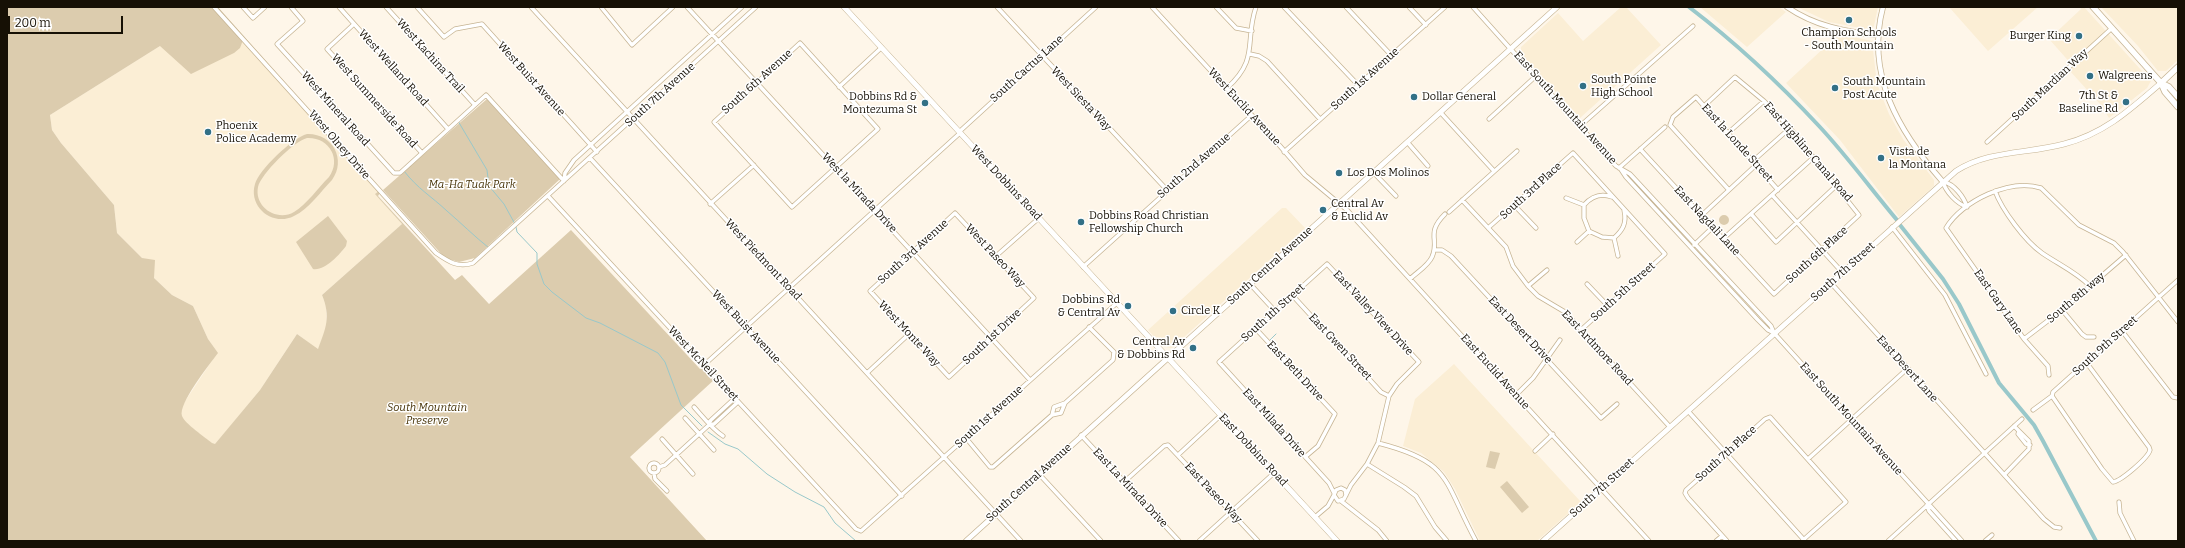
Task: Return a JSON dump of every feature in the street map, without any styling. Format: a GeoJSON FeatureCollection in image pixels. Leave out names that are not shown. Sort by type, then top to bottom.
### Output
{"type":"FeatureCollection","features":[{"type":"Feature","properties":{"kind":"main road","name":"West Dobbins Road"},"geometry":{"type":"LineString","coordinates":[[844,7],[1168,358]]}},
{"type":"Feature","properties":{"kind":"main road","name":"South Central Avenue"},"geometry":{"type":"LineString","coordinates":[[1168,358],[1557,7]]}},
{"type":"Feature","properties":{"kind":"main road"},"geometry":{"type":"LineString","coordinates":[[2093,7],[2161,83],[2165,92],[2178,107]]}},
{"type":"Feature","properties":{"kind":"main road","name":"South 7th Street"},"geometry":{"type":"LineString","coordinates":[[1543,541],[1892,227],[1963,166],[1981,158],[2062,145],[2094,133],[2123,116],[2178,67]]}},
{"type":"Feature","properties":{"kind":"main road"},"geometry":{"type":"LineString","coordinates":[[2161,83],[2169,87],[2178,97]]}},
{"type":"Feature","properties":{"kind":"main road","name":"East Dobbins Road"},"geometry":{"type":"LineString","coordinates":[[1168,358],[1337,541]]}},
{"type":"Feature","properties":{"kind":"street","name":"West Olney Drive"},"geometry":{"type":"LineString","coordinates":[[214,7],[436,253],[453,264],[465,266],[473,263]]}},
{"type":"Feature","properties":{"kind":"street"},"geometry":{"type":"LineString","coordinates":[[243,7],[253,18],[265,7]]}},
{"type":"Feature","properties":{"kind":"street","name":"West Mineral Road"},"geometry":{"type":"LineString","coordinates":[[291,7],[303,21],[277,44],[394,173],[400,173],[422,153]]}},
{"type":"Feature","properties":{"kind":"street","name":"West Welland Road"},"geometry":{"type":"LineString","coordinates":[[338,7],[448,129]]}},
{"type":"Feature","properties":{"kind":"street","name":"West Kachina Trail"},"geometry":{"type":"LineString","coordinates":[[386,7],[475,105]]}},
{"type":"Feature","properties":{"kind":"street","name":"West Buist Avenue"},"geometry":{"type":"LineString","coordinates":[[417,7],[444,37],[455,29],[482,24],[597,152]]}},
{"type":"Feature","properties":{"kind":"street","name":"West Piedmont Road"},"geometry":{"type":"LineString","coordinates":[[531,7],[626,113],[1021,541]]}},
{"type":"Feature","properties":{"kind":"street"},"geometry":{"type":"LineString","coordinates":[[601,7],[632,44],[673,7]]}},
{"type":"Feature","properties":{"kind":"street","name":"West la Mirada Drive"},"geometry":{"type":"LineString","coordinates":[[687,7],[1030,380]]}},
{"type":"Feature","properties":{"kind":"street","name":"South 7th Avenue"},"geometry":{"type":"LineString","coordinates":[[564,181],[568,167],[742,7]]}},
{"type":"Feature","properties":{"kind":"street","name":"South 7th Avenue"},"geometry":{"type":"LineString","coordinates":[[473,263],[633,120],[756,7]]}},
{"type":"Feature","properties":{"kind":"street","name":"West Siesta Way"},"geometry":{"type":"LineString","coordinates":[[997,7],[1166,190]]}},
{"type":"Feature","properties":{"kind":"street","name":"South Cactus Lane"},"geometry":{"type":"LineString","coordinates":[[704,365],[1096,7]]}},
{"type":"Feature","properties":{"kind":"street","name":"West Euclid Avenue"},"geometry":{"type":"LineString","coordinates":[[1152,7],[1313,183],[1340,204]]}},
{"type":"Feature","properties":{"kind":"street"},"geometry":{"type":"LineString","coordinates":[[1216,7],[1236,28],[1252,31]]}},
{"type":"Feature","properties":{"kind":"street"},"geometry":{"type":"LineString","coordinates":[[1227,88],[1241,75],[1250,54],[1256,7]]}},
{"type":"Feature","properties":{"kind":"street"},"geometry":{"type":"LineString","coordinates":[[1284,7],[1358,85]]}},
{"type":"Feature","properties":{"kind":"street"},"geometry":{"type":"LineString","coordinates":[[1346,7],[1391,56]]}},
{"type":"Feature","properties":{"kind":"street"},"geometry":{"type":"LineString","coordinates":[[1409,7],[1426,25]]}},
{"type":"Feature","properties":{"kind":"street","name":"South 1st Avenue"},"geometry":{"type":"LineString","coordinates":[[1284,152],[1445,7]]}},
{"type":"Feature","properties":{"kind":"street","name":"East South Mountain Avenue"},"geometry":{"type":"LineString","coordinates":[[1473,7],[1691,247],[1768,330],[1774,334],[1927,505],[1932,508],[1962,541]]}},
{"type":"Feature","properties":{"kind":"street"},"geometry":{"type":"LineString","coordinates":[[1787,7],[1799,15],[1826,26],[1850,32],[1878,35]]}},
{"type":"Feature","properties":{"kind":"street"},"geometry":{"type":"LineString","coordinates":[[1883,7],[1878,35],[1880,71],[1892,109],[1905,132],[1943,182],[1945,188],[1961,205],[1967,207]]}},
{"type":"Feature","properties":{"kind":"street","name":"West Summerside Road"},"geometry":{"type":"LineString","coordinates":[[354,24],[327,49],[422,153]]}},
{"type":"Feature","properties":{"kind":"street"},"geometry":{"type":"LineString","coordinates":[[1580,126],[1693,26]]}},
{"type":"Feature","properties":{"kind":"street","name":"South Mardian Way"},"geometry":{"type":"LineString","coordinates":[[1987,142],[2112,28]]}},
{"type":"Feature","properties":{"kind":"street","name":"South 6th Avenue"},"geometry":{"type":"LineString","coordinates":[[754,165],[714,122],[800,43],[839,87]]}},
{"type":"Feature","properties":{"kind":"street"},"geometry":{"type":"LineString","coordinates":[[710,204],[754,165],[792,207],[878,129],[839,87],[882,48]]}},
{"type":"Feature","properties":{"kind":"street"},"geometry":{"type":"LineString","coordinates":[[1250,54],[1259,56],[1267,61],[1320,119]]}},
{"type":"Feature","properties":{"kind":"street"},"geometry":{"type":"LineString","coordinates":[[1489,119],[1536,76]]}},
{"type":"Feature","properties":{"kind":"street","name":"East Highline Canal Road"},"geometry":{"type":"LineString","coordinates":[[1703,107],[1736,77],[1764,101],[1790,128],[1837,185],[1859,215]]}},
{"type":"Feature","properties":{"kind":"street"},"geometry":{"type":"LineString","coordinates":[[422,153],[486,95],[564,181]]}},
{"type":"Feature","properties":{"kind":"street","name":"East la Londe Street"},"geometry":{"type":"LineString","coordinates":[[1729,190],[1670,125],[1673,117],[1696,97],[1703,107],[1778,190]]}},
{"type":"Feature","properties":{"kind":"street"},"geometry":{"type":"LineString","coordinates":[[1728,133],[1764,101]]}},
{"type":"Feature","properties":{"kind":"street"},"geometry":{"type":"LineString","coordinates":[[1441,113],[1494,171]]}},
{"type":"Feature","properties":{"kind":"street","name":"South 2nd Avenue"},"geometry":{"type":"LineString","coordinates":[[1083,267],[1166,190],[1252,115]]}},
{"type":"Feature","properties":{"kind":"street"},"geometry":{"type":"LineString","coordinates":[[1619,168],[1665,127]]}},
{"type":"Feature","properties":{"kind":"street"},"geometry":{"type":"LineString","coordinates":[[1752,161],[1790,128]]}},
{"type":"Feature","properties":{"kind":"street"},"geometry":{"type":"LineString","coordinates":[[1408,143],[1428,166]]}},
{"type":"Feature","properties":{"kind":"street","name":"East Nagdali Lane"},"geometry":{"type":"LineString","coordinates":[[1640,149],[1702,214],[1774,294]]}},
{"type":"Feature","properties":{"kind":"street"},"geometry":{"type":"LineString","coordinates":[[1410,279],[1428,263],[1434,250],[1434,230],[1447,213],[1517,151]]}},
{"type":"Feature","properties":{"kind":"street","name":"South 3rd Place"},"geometry":{"type":"LineString","coordinates":[[1488,228],[1515,206],[1573,153],[1615,199]]}},
{"type":"Feature","properties":{"kind":"street"},"geometry":{"type":"LineString","coordinates":[[1724,238],[1773,196],[1814,157]]}},
{"type":"Feature","properties":{"kind":"street","name":"West Buist Avenue"},"geometry":{"type":"LineString","coordinates":[[590,158],[902,496]]}},
{"type":"Feature","properties":{"kind":"street"},"geometry":{"type":"LineString","coordinates":[[1702,214],[1756,165]]}},
{"type":"Feature","properties":{"kind":"street","name":"East South Mountain Avenue"},"geometry":{"type":"LineString","coordinates":[[1619,168],[1630,174],[1771,326],[1774,334]]}},
{"type":"Feature","properties":{"kind":"street"},"geometry":{"type":"LineString","coordinates":[[1374,173],[1396,196]]}},
{"type":"Feature","properties":{"kind":"street"},"geometry":{"type":"LineString","coordinates":[[1943,182],[1950,183],[1965,201],[1967,207]]}},
{"type":"Feature","properties":{"kind":"street"},"geometry":{"type":"LineString","coordinates":[[1751,214],[1776,242],[1837,185]]}},
{"type":"Feature","properties":{"kind":"street"},"geometry":{"type":"LineString","coordinates":[[1967,207],[1979,198],[1995,191],[2021,187],[2041,188],[2079,225],[2114,243],[2126,255],[2178,322]]}},
{"type":"Feature","properties":{"kind":"street"},"geometry":{"type":"LineString","coordinates":[[1995,191],[2005,212],[2038,250],[2075,273],[2090,286]]}},
{"type":"Feature","properties":{"kind":"street"},"geometry":{"type":"LineString","coordinates":[[1606,195],[1615,199],[1623,208],[1625,221],[1623,230],[1614,238],[1602,237],[1589,231],[1584,218],[1584,204],[1591,198],[1599,196],[1606,195]]}},
{"type":"Feature","properties":{"kind":"street"},"geometry":{"type":"LineString","coordinates":[[1955,199],[1960,195]]}},
{"type":"Feature","properties":{"kind":"street","name":"West McNeil Street"},"geometry":{"type":"LineString","coordinates":[[548,196],[856,529],[860,531]]}},
{"type":"Feature","properties":{"kind":"street","name":"East la Londe Street"},"geometry":{"type":"LineString","coordinates":[[1773,196],[1842,272]]}},
{"type":"Feature","properties":{"kind":"street"},"geometry":{"type":"LineString","coordinates":[[1566,198],[1584,204]]}},
{"type":"Feature","properties":{"kind":"street","name":"East Ardmore Road"},"geometry":{"type":"LineString","coordinates":[[1462,200],[1506,247],[1513,266],[1528,286],[1538,296],[1565,312],[1670,427]]}},
{"type":"Feature","properties":{"kind":"street","name":"East Euclid Avenue"},"geometry":{"type":"LineString","coordinates":[[1340,204],[1553,434],[1649,541]]}},
{"type":"Feature","properties":{"kind":"street"},"geometry":{"type":"LineString","coordinates":[[1515,206],[1536,228]]}},
{"type":"Feature","properties":{"kind":"street","name":"East Gary Lane"},"geometry":{"type":"LineString","coordinates":[[1967,207],[1946,228],[2024,339],[2048,366],[2049,375]]}},
{"type":"Feature","properties":{"kind":"street","name":"South 5th Street"},"geometry":{"type":"LineString","coordinates":[[1582,329],[1665,254],[1623,208]]}},
{"type":"Feature","properties":{"kind":"street","name":"South 3rd Avenue"},"geometry":{"type":"LineString","coordinates":[[870,291],[955,213]]}},
{"type":"Feature","properties":{"kind":"street","name":"West Paseo Way"},"geometry":{"type":"LineString","coordinates":[[955,213],[1034,298]]}},
{"type":"Feature","properties":{"kind":"street","name":"South 6th Place"},"geometry":{"type":"LineString","coordinates":[[1774,294],[1859,215]]}},
{"type":"Feature","properties":{"kind":"street"},"geometry":{"type":"LineString","coordinates":[[996,256],[1038,218]]}},
{"type":"Feature","properties":{"kind":"street"},"geometry":{"type":"LineString","coordinates":[[1691,247],[1713,227]]}},
{"type":"Feature","properties":{"kind":"street"},"geometry":{"type":"LineString","coordinates":[[1892,227],[1945,295],[1986,374]]}},
{"type":"Feature","properties":{"kind":"street"},"geometry":{"type":"LineString","coordinates":[[1428,229],[1434,230]]}},
{"type":"Feature","properties":{"kind":"street"},"geometry":{"type":"LineString","coordinates":[[1577,242],[1589,231]]}},
{"type":"Feature","properties":{"kind":"street"},"geometry":{"type":"LineString","coordinates":[[1614,238],[1618,256]]}},
{"type":"Feature","properties":{"kind":"street","name":"East Desert Drive"},"geometry":{"type":"LineString","coordinates":[[1434,250],[1442,250],[1451,256],[1601,418],[1617,404]]}},
{"type":"Feature","properties":{"kind":"street","name":"South 8th way"},"geometry":{"type":"LineString","coordinates":[[2024,339],[2062,310],[2126,255]]}},
{"type":"Feature","properties":{"kind":"street","name":"South 1th Street"},"geometry":{"type":"LineString","coordinates":[[1219,362],[1327,264]]}},
{"type":"Feature","properties":{"kind":"street","name":"East Valley View Drive"},"geometry":{"type":"LineString","coordinates":[[1327,264],[1419,362],[1397,384],[1389,396]]}},
{"type":"Feature","properties":{"kind":"street"},"geometry":{"type":"LineString","coordinates":[[1528,286],[1547,270]]}},
{"type":"Feature","properties":{"kind":"street","name":"South 9th Street"},"geometry":{"type":"LineString","coordinates":[[2033,410],[2052,396],[2053,392],[2178,280]]}},
{"type":"Feature","properties":{"kind":"street","name":"East Desert Lane"},"geometry":{"type":"LineString","coordinates":[[1831,282],[1907,369],[2044,519],[2054,527],[2060,528]]}},
{"type":"Feature","properties":{"kind":"street"},"geometry":{"type":"LineString","coordinates":[[1251,284],[1275,311]]}},
{"type":"Feature","properties":{"kind":"street"},"geometry":{"type":"LineString","coordinates":[[1587,284],[1607,305]]}},
{"type":"Feature","properties":{"kind":"street","name":"West Monte Way"},"geometry":{"type":"LineString","coordinates":[[870,291],[949,377]]}},
{"type":"Feature","properties":{"kind":"street","name":"East Gwen Street"},"geometry":{"type":"LineString","coordinates":[[1293,296],[1381,392],[1389,396]]}},
{"type":"Feature","properties":{"kind":"street","name":"South 1st Drive"},"geometry":{"type":"LineString","coordinates":[[949,377],[1034,298]]}},
{"type":"Feature","properties":{"kind":"street","name":"South 1st Avenue"},"geometry":{"type":"LineString","coordinates":[[860,531],[902,496],[1117,303]]}},
{"type":"Feature","properties":{"kind":"street"},"geometry":{"type":"LineString","coordinates":[[2062,310],[2082,334],[2086,337],[2094,337]]}},
{"type":"Feature","properties":{"kind":"street"},"geometry":{"type":"LineString","coordinates":[[1052,415],[1054,407],[1065,403],[1113,360],[1114,352],[1089,327]]}},
{"type":"Feature","properties":{"kind":"street","name":"East Beth Drive"},"geometry":{"type":"LineString","coordinates":[[1256,329],[1335,414],[1318,446],[1305,457]]}},
{"type":"Feature","properties":{"kind":"street"},"geometry":{"type":"LineString","coordinates":[[2122,331],[2170,393],[2177,398]]}},
{"type":"Feature","properties":{"kind":"street"},"geometry":{"type":"LineString","coordinates":[[867,373],[909,334]]}},
{"type":"Feature","properties":{"kind":"street"},"geometry":{"type":"LineString","coordinates":[[1516,395],[1533,378],[1560,340]]}},
{"type":"Feature","properties":{"kind":"street","name":"South Central Avenue"},"geometry":{"type":"LineString","coordinates":[[966,541],[1081,435],[1168,358]]}},
{"type":"Feature","properties":{"kind":"street","name":"East Milada Drive"},"geometry":{"type":"LineString","coordinates":[[1219,362],[1329,483],[1334,494],[1340,501]]}},
{"type":"Feature","properties":{"kind":"street"},"geometry":{"type":"LineString","coordinates":[[2052,396],[2102,469],[2113,482],[2116,482],[2147,456],[2150,450],[2086,362]]}},
{"type":"Feature","properties":{"kind":"street"},"geometry":{"type":"LineString","coordinates":[[1688,411],[1803,541],[1846,502],[1808,459],[1907,369]]}},
{"type":"Feature","properties":{"kind":"street"},"geometry":{"type":"LineString","coordinates":[[1315,517],[1328,506],[1340,501],[1346,496],[1351,485],[1367,464],[1378,443],[1389,396]]}},
{"type":"Feature","properties":{"kind":"street"},"geometry":{"type":"LineString","coordinates":[[654,473],[659,467],[676,455],[710,424],[735,398]]}},
{"type":"Feature","properties":{"kind":"street"},"geometry":{"type":"LineString","coordinates":[[710,424],[738,402]]}},
{"type":"Feature","properties":{"kind":"street"},"geometry":{"type":"LineString","coordinates":[[966,438],[990,467],[996,465],[1052,415],[1061,413],[1065,403]]}},
{"type":"Feature","properties":{"kind":"street"},"geometry":{"type":"LineString","coordinates":[[694,407],[715,431],[723,436]]}},
{"type":"Feature","properties":{"kind":"street"},"geometry":{"type":"LineString","coordinates":[[1178,455],[1221,415]]}},
{"type":"Feature","properties":{"kind":"street","name":"South 7th Place"},"geometry":{"type":"LineString","coordinates":[[1722,536],[1685,493],[1686,490],[1726,453],[1765,419],[1770,417],[1808,459]]}},
{"type":"Feature","properties":{"kind":"street"},"geometry":{"type":"LineString","coordinates":[[685,418],[714,450]]}},
{"type":"Feature","properties":{"kind":"street"},"geometry":{"type":"LineString","coordinates":[[1888,541],[2022,419]]}},
{"type":"Feature","properties":{"kind":"street"},"geometry":{"type":"LineString","coordinates":[[2004,475],[2027,452],[2030,445],[2024,438],[2022,431],[2019,431],[2014,426]]}},
{"type":"Feature","properties":{"kind":"street"},"geometry":{"type":"LineString","coordinates":[[1535,451],[1553,434]]}},
{"type":"Feature","properties":{"kind":"street","name":"East La Mirada Drive"},"geometry":{"type":"LineString","coordinates":[[1081,435],[1179,541]]}},
{"type":"Feature","properties":{"kind":"street"},"geometry":{"type":"LineString","coordinates":[[662,439],[693,474]]}},
{"type":"Feature","properties":{"kind":"street"},"geometry":{"type":"LineString","coordinates":[[1378,443],[1408,451],[1424,459],[1435,467],[1450,486],[1476,541]]}},
{"type":"Feature","properties":{"kind":"street","name":"East Paseo Way"},"geometry":{"type":"LineString","coordinates":[[1124,482],[1164,446],[1168,445],[1258,541]]}},
{"type":"Feature","properties":{"kind":"street"},"geometry":{"type":"LineString","coordinates":[[659,467],[656,463],[650,464],[650,470],[654,473],[655,479],[667,492]]}},
{"type":"Feature","properties":{"kind":"street"},"geometry":{"type":"LineString","coordinates":[[1367,464],[1416,496],[1422,503],[1435,527],[1447,541]]}},
{"type":"Feature","properties":{"kind":"street"},"geometry":{"type":"LineString","coordinates":[[1199,541],[1274,473]]}},
{"type":"Feature","properties":{"kind":"street"},"geometry":{"type":"LineString","coordinates":[[1039,474],[1100,541]]}},
{"type":"Feature","properties":{"kind":"street","name":"East Milada Drive"},"geometry":{"type":"LineString","coordinates":[[1329,483],[1339,488]]}},
{"type":"Feature","properties":{"kind":"street"},"geometry":{"type":"LineString","coordinates":[[1328,506],[1339,488],[1351,485]]}},
{"type":"Feature","properties":{"kind":"street"},"geometry":{"type":"LineString","coordinates":[[1339,488],[1345,490],[1346,496],[1352,508]]}},
{"type":"Feature","properties":{"kind":"street"},"geometry":{"type":"LineString","coordinates":[[1340,501],[1352,508],[1378,530],[1387,541]]}},
{"type":"Feature","properties":{"kind":"street"},"geometry":{"type":"LineString","coordinates":[[2119,502],[2120,513],[2134,541]]}},
{"type":"Feature","properties":{"kind":"street","name":"East South Mountain Avenue"},"geometry":{"type":"LineString","coordinates":[[1927,505],[1929,511],[1956,541]]}},
{"type":"Feature","properties":{"kind":"street"},"geometry":{"type":"LineString","coordinates":[[1985,541],[1992,534]]}},
{"type":"Feature","properties":{"kind":"street"},"geometry":{"type":"LineString","coordinates":[[1716,541],[1722,536],[1727,541]]}},
{"type":"Feature","properties":{"kind":"shaded area","name":"South Pointe High School"},"geometry":{"type":"Polygon","coordinates":[[[1621,7],[1626,7],[1661,45],[1580,118],[1521,54],[1521,47],[1558,13],[1583,41],[1621,7]]]}},
{"type":"Feature","properties":{"kind":"shaded area"},"geometry":{"type":"Polygon","coordinates":[[[1700,7],[1779,7],[1786,12],[1747,47],[1700,7]]]}},
{"type":"Feature","properties":{"kind":"shaded area","name":"Champion Schools - South Mountain"},"geometry":{"type":"Polygon","coordinates":[[[1797,7],[1878,7],[1874,26],[1871,30],[1829,22],[1797,7]]]}},
{"type":"Feature","properties":{"kind":"shaded area"},"geometry":{"type":"Polygon","coordinates":[[[1949,7],[2038,7],[1988,51],[1949,7]]]}},
{"type":"Feature","properties":{"kind":"shaded area"},"geometry":{"type":"Polygon","coordinates":[[[2080,7],[2084,7],[2151,81],[2147,88],[2109,118],[2100,104],[2069,70],[2073,66],[2049,39],[2081,9],[2080,7]]]}},
{"type":"Feature","properties":{"kind":"shaded area"},"geometry":{"type":"Polygon","coordinates":[[[2101,7],[2178,7],[2178,60],[2166,71],[2158,71],[2138,46],[2101,7]]]}},
{"type":"Feature","properties":{"kind":"shaded area"},"geometry":{"type":"Polygon","coordinates":[[[1839,34],[1872,41],[1877,84],[1889,114],[1903,139],[1934,180],[1934,186],[1899,217],[1840,140],[1786,83],[1839,34]]]}},
{"type":"Feature","properties":{"kind":"shaded area"},"geometry":{"type":"Polygon","coordinates":[[[243,40],[379,191],[376,194],[402,224],[322,295],[326,306],[327,326],[318,350],[297,334],[260,390],[214,446],[176,415],[217,353],[208,339],[193,306],[172,295],[154,278],[142,258],[117,233],[114,205],[61,143],[52,130],[50,115],[160,46],[243,40]]]}},
{"type":"Feature","properties":{"kind":"shaded area"},"geometry":{"type":"Polygon","coordinates":[[[1282,208],[1286,208],[1305,228],[1172,348],[1164,347],[1148,330],[1282,208]]]}},
{"type":"Feature","properties":{"kind":"shaded area"},"geometry":{"type":"Polygon","coordinates":[[[1454,364],[1581,502],[1537,541],[1480,541],[1455,489],[1444,472],[1421,453],[1403,446],[1415,399],[1454,364]]]}},
{"type":"Feature","properties":{"kind":"green space","name":"South Mountain Preserve"},"geometry":{"type":"Polygon","coordinates":[[[7,7],[218,7],[381,191],[378,196],[455,280],[462,275],[489,304],[571,230],[700,369],[704,367],[715,379],[630,457],[707,541],[7,541],[7,7]],[[243,40],[240,48],[234,53],[191,74],[160,46],[50,115],[52,130],[61,143],[114,205],[117,233],[142,258],[155,260],[154,278],[172,295],[193,306],[208,339],[218,353],[195,384],[182,410],[182,416],[187,423],[215,444],[260,390],[297,334],[318,349],[327,316],[322,295],[402,224],[375,194],[379,191],[243,40]]]}},
{"type":"Feature","properties":{"kind":"green space","name":"Ma-Ha Tuak Park"},"geometry":{"type":"Polygon","coordinates":[[[487,99],[559,177],[559,180],[475,258],[459,262],[445,258],[383,190],[487,99]]]}},
{"type":"Feature","properties":{"kind":"green space"},"geometry":{"type":"Polygon","coordinates":[[[307,134],[316,135],[324,138],[330,143],[337,156],[338,164],[336,172],[332,180],[305,209],[286,219],[271,217],[264,213],[255,200],[255,184],[269,163],[285,148],[307,134]],[[307,138],[294,145],[271,167],[260,181],[258,194],[260,201],[268,211],[281,215],[287,215],[294,212],[308,200],[329,177],[333,170],[334,156],[327,145],[322,141],[307,138]]]}},
{"type":"Feature","properties":{"kind":"green space"},"geometry":{"type":"Polygon","coordinates":[[[1722,215],[1726,215],[1728,216],[1728,224],[1722,225],[1719,222],[1719,218],[1722,215]]]}},
{"type":"Feature","properties":{"kind":"green space"},"geometry":{"type":"Polygon","coordinates":[[[328,216],[347,241],[346,246],[336,258],[327,265],[322,268],[313,269],[296,242],[328,216]]]}},
{"type":"Feature","properties":{"kind":"green space"},"geometry":{"type":"Polygon","coordinates":[[[1490,451],[1500,453],[1495,469],[1486,467],[1490,451]]]}},
{"type":"Feature","properties":{"kind":"green space"},"geometry":{"type":"Polygon","coordinates":[[[1507,481],[1529,507],[1522,513],[1500,487],[1507,481]]]}},
{"type":"Feature","properties":{"kind":"waterway"},"geometry":{"type":"LineString","coordinates":[[1689,7],[1740,49],[1804,110],[1839,149],[1897,220]]}},
{"type":"Feature","properties":{"kind":"waterway"},"geometry":{"type":"LineString","coordinates":[[458,121],[487,170],[489,186],[504,204],[515,224]]}},
{"type":"Feature","properties":{"kind":"waterway"},"geometry":{"type":"LineString","coordinates":[[404,171],[420,188],[489,248]]}},
{"type":"Feature","properties":{"kind":"waterway"},"geometry":{"type":"LineString","coordinates":[[1900,225],[1943,279],[1959,304],[1999,383],[2034,425],[2096,541]]}},
{"type":"Feature","properties":{"kind":"waterway"},"geometry":{"type":"LineString","coordinates":[[516,227],[517,232],[537,253],[537,264],[544,284],[586,318],[600,323],[658,353],[665,362],[681,405],[702,426]]}},
{"type":"Feature","properties":{"kind":"waterway"},"geometry":{"type":"LineString","coordinates":[[1270,340],[1276,334]]}},
{"type":"Feature","properties":{"kind":"waterway"},"geometry":{"type":"LineString","coordinates":[[708,432],[725,444],[738,449],[767,474],[795,492],[824,507],[835,523],[856,541]]}},
{"type":"Feature","properties":{"kind":"place","name":"Champion Schools - South Mountain"},"geometry":{"type":"Point","coordinates":[1849,20]}},
{"type":"Feature","properties":{"kind":"place","name":"Burger King"},"geometry":{"type":"Point","coordinates":[2079,36]}},
{"type":"Feature","properties":{"kind":"place","name":"Walgreens"},"geometry":{"type":"Point","coordinates":[2090,76]}},
{"type":"Feature","properties":{"kind":"place","name":"South Pointe High School"},"geometry":{"type":"Point","coordinates":[1583,86]}},
{"type":"Feature","properties":{"kind":"place","name":"South Mountain Post Acute"},"geometry":{"type":"Point","coordinates":[1835,88]}},
{"type":"Feature","properties":{"kind":"place","name":"Dollar General"},"geometry":{"type":"Point","coordinates":[1414,97]}},
{"type":"Feature","properties":{"kind":"place","name":"7th St & Baseline Rd"},"geometry":{"type":"Point","coordinates":[2126,102]}},
{"type":"Feature","properties":{"kind":"place","name":"Dobbins Rd & Montezuma St"},"geometry":{"type":"Point","coordinates":[925,103]}},
{"type":"Feature","properties":{"kind":"place","name":"Phoenix Police Academy"},"geometry":{"type":"Point","coordinates":[208,132]}},
{"type":"Feature","properties":{"kind":"place","name":"Vista de la Montana"},"geometry":{"type":"Point","coordinates":[1881,158]}},
{"type":"Feature","properties":{"kind":"place","name":"Los Dos Molinos"},"geometry":{"type":"Point","coordinates":[1339,173]}},
{"type":"Feature","properties":{"kind":"place","name":"Central Av & Euclid Av"},"geometry":{"type":"Point","coordinates":[1323,210]}},
{"type":"Feature","properties":{"kind":"place","name":"Dobbins Road Christian Fellowship Church"},"geometry":{"type":"Point","coordinates":[1081,222]}},
{"type":"Feature","properties":{"kind":"place","name":"Dobbins Rd & Central Av"},"geometry":{"type":"Point","coordinates":[1128,306]}},
{"type":"Feature","properties":{"kind":"place","name":"Circle K"},"geometry":{"type":"Point","coordinates":[1173,311]}},
{"type":"Feature","properties":{"kind":"place","name":"Central Av & Dobbins Rd"},"geometry":{"type":"Point","coordinates":[1193,348]}}]}
